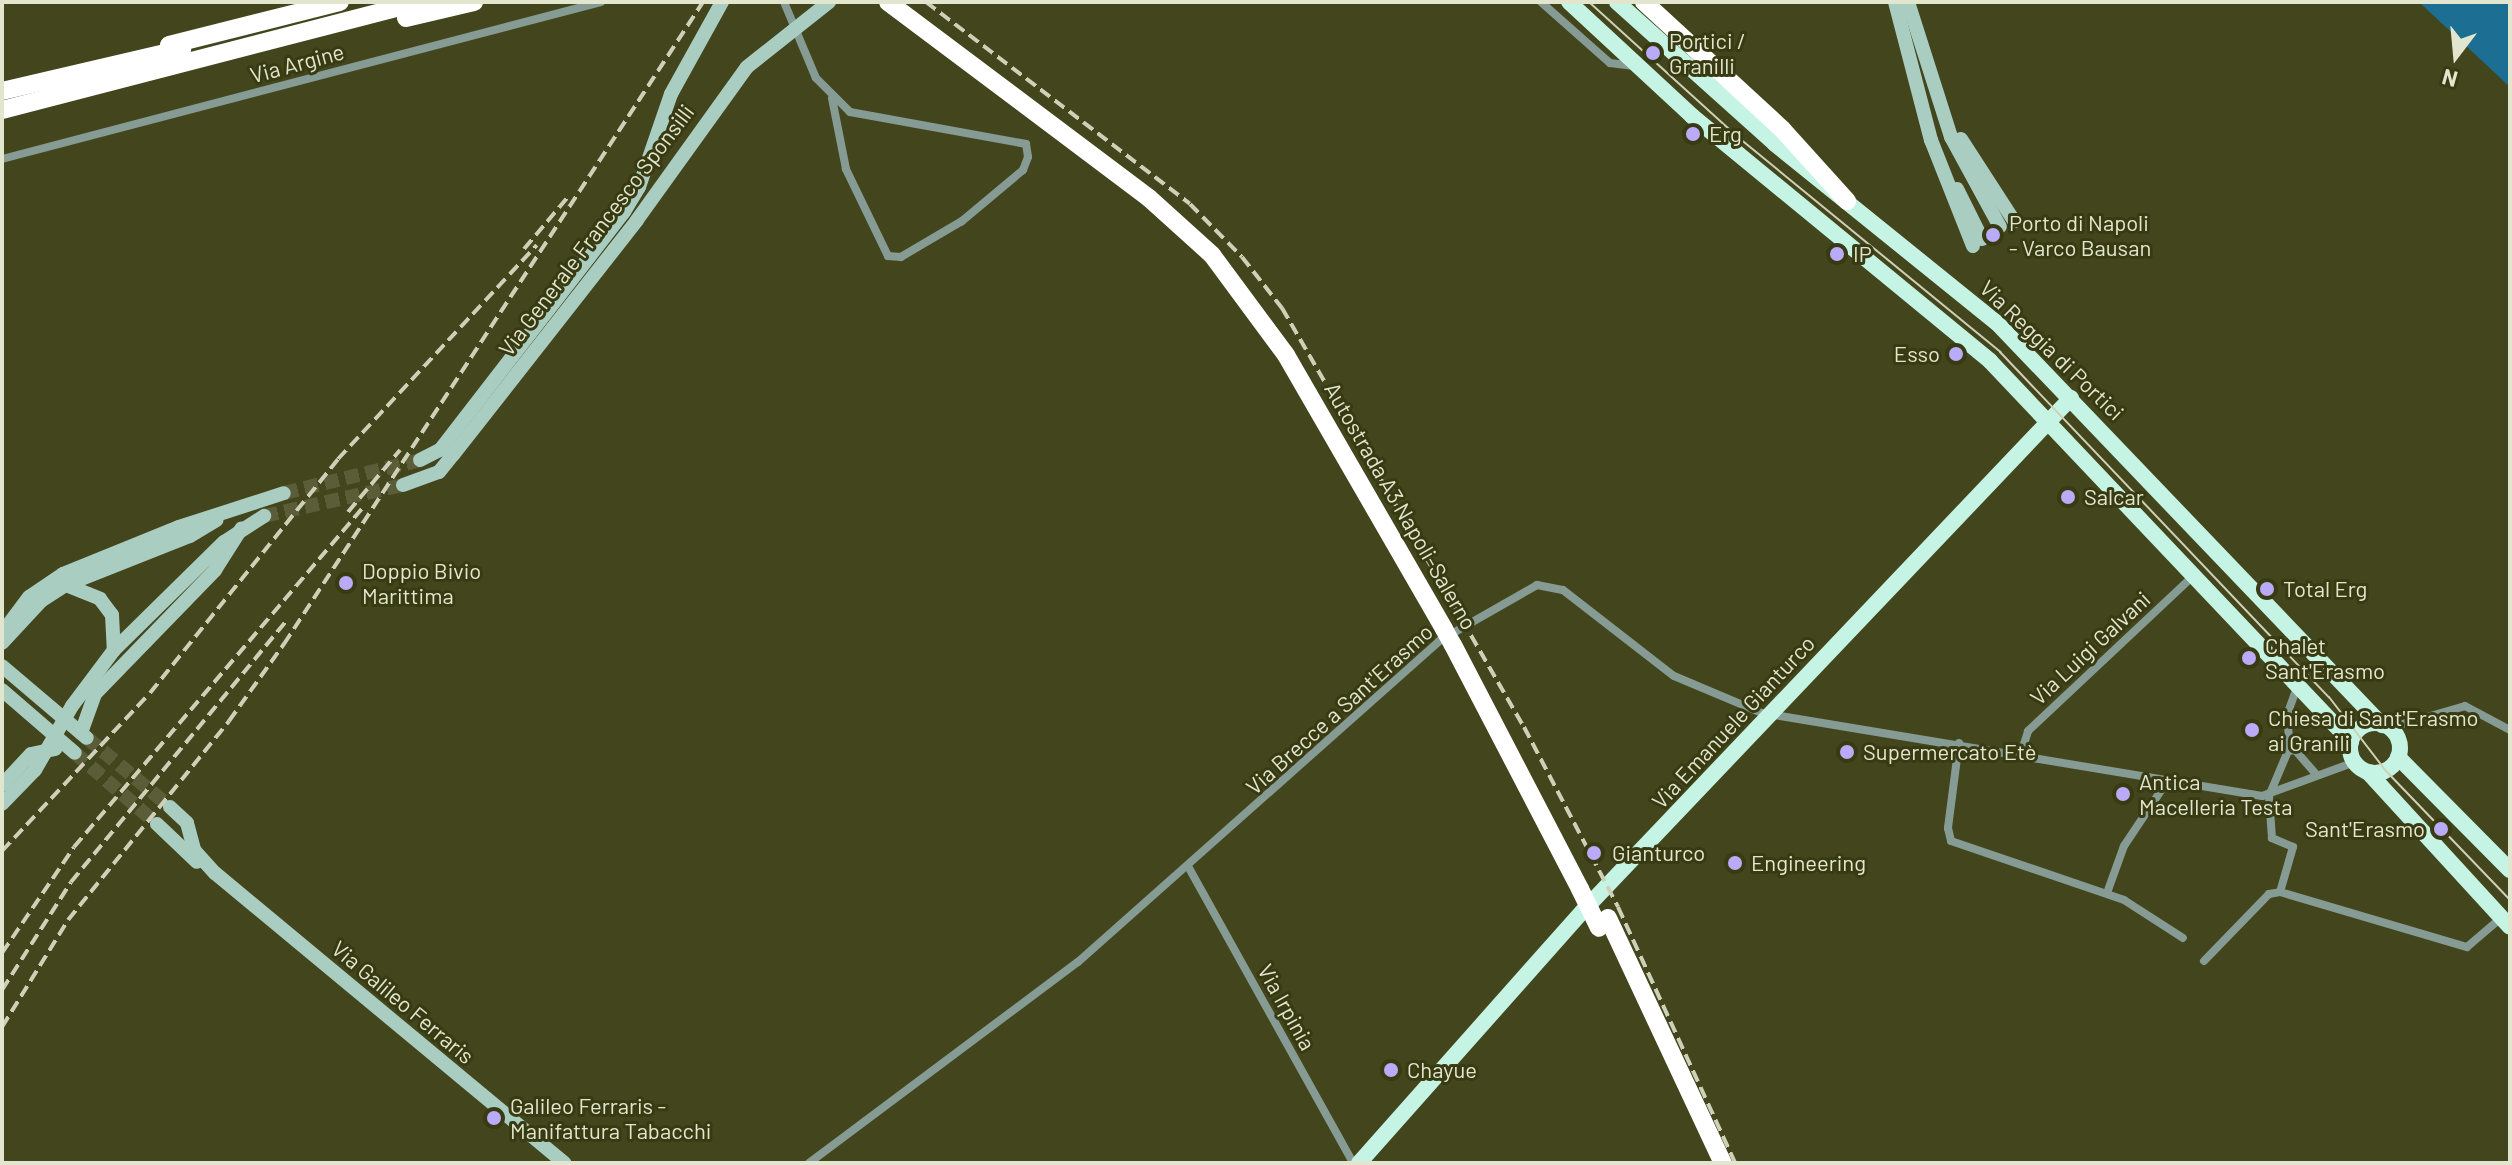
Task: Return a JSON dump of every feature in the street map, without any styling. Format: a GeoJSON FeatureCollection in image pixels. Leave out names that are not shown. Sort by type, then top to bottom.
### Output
{"type":"FeatureCollection","features":[{"type":"Feature","properties":{"kind":"highway"},"geometry":{"type":"LineString","coordinates":[[2,110],[71,83],[340,2]]}},
{"type":"Feature","properties":{"kind":"highway"},"geometry":{"type":"LineString","coordinates":[[71,83],[384,2]]}},
{"type":"Feature","properties":{"kind":"highway"},"geometry":{"type":"LineString","coordinates":[[71,83],[421,2]]}},
{"type":"Feature","properties":{"kind":"highway"},"geometry":{"type":"LineString","coordinates":[[2,91],[71,83],[474,2]]}},
{"type":"Feature","properties":{"kind":"highway","name":"Autostrada A3 Napoli-Salerno"},"geometry":{"type":"LineString","coordinates":[[888,2],[945,38]]}},
{"type":"Feature","properties":{"kind":"highway","name":"Autostrada A3 Napoli-Salerno"},"geometry":{"type":"LineString","coordinates":[[906,2],[945,38],[1149,198],[1230,275],[1286,355],[1454,634],[1604,923],[1723,1163]]}},
{"type":"Feature","properties":{"kind":"highway"},"geometry":{"type":"LineString","coordinates":[[1644,2],[1745,94],[1847,201]]}},
{"type":"Feature","properties":{"kind":"highway","name":"Autostrada A3 Napoli-Salerno"},"geometry":{"type":"LineString","coordinates":[[1604,923],[1710,1163]]}},
{"type":"Feature","properties":{"kind":"main road"},"geometry":{"type":"LineString","coordinates":[[1569,2],[1722,141],[1965,338],[2298,684],[2351,742],[2362,767],[2505,922]]}},
{"type":"Feature","properties":{"kind":"main road","name":"Via Reggia di Portici"},"geometry":{"type":"LineString","coordinates":[[1617,2],[1847,201],[1997,323],[2385,726]]}},
{"type":"Feature","properties":{"kind":"main road","name":"Via Emanuele Gianturco"},"geometry":{"type":"LineString","coordinates":[[1356,1163],[1498,1003],[2071,398]]}},
{"type":"Feature","properties":{"kind":"main road"},"geometry":{"type":"LineString","coordinates":[[2351,742],[2364,726],[2385,726],[2398,738],[2398,757],[2386,771],[2362,767]]}},
{"type":"Feature","properties":{"kind":"main road"},"geometry":{"type":"LineString","coordinates":[[2398,757],[2510,870]]}},
{"type":"Feature","properties":{"kind":"street","name":"Via Argine"},"geometry":{"type":"LineString","coordinates":[[2,159],[601,2]]}},
{"type":"Feature","properties":{"kind":"street","name":"Via Generale Francesco Sponsilli"},"geometry":{"type":"LineString","coordinates":[[420,460],[440,450],[624,212],[639,187],[671,94],[722,2]]}},
{"type":"Feature","properties":{"kind":"street"},"geometry":{"type":"LineString","coordinates":[[784,2],[816,78],[832,98],[850,112],[1026,144],[1028,157],[1023,170],[962,221],[901,257],[888,256],[846,169],[832,98]]}},
{"type":"Feature","properties":{"kind":"street","name":"Via Generale Francesco Sponsilli"},"geometry":{"type":"LineString","coordinates":[[403,485],[439,472],[637,220],[728,90],[793,26],[829,2]]}},
{"type":"Feature","properties":{"kind":"street"},"geometry":{"type":"LineString","coordinates":[[1541,2],[1610,63],[1638,66]]}},
{"type":"Feature","properties":{"kind":"street"},"geometry":{"type":"LineString","coordinates":[[1895,2],[1934,112],[1977,242],[1950,194],[1934,112],[1908,2]]}},
{"type":"Feature","properties":{"kind":"street"},"geometry":{"type":"LineString","coordinates":[[1934,112],[2007,224],[1976,186],[1934,112]]}},
{"type":"Feature","properties":{"kind":"street"},"geometry":{"type":"LineString","coordinates":[[1958,190],[1968,195],[1976,186]]}},
{"type":"Feature","properties":{"kind":"street"},"geometry":{"type":"LineString","coordinates":[[2,633],[29,597],[63,574],[179,527],[284,493]]}},
{"type":"Feature","properties":{"kind":"street"},"geometry":{"type":"LineString","coordinates":[[2,643],[41,601],[66,585],[190,536],[234,509]]}},
{"type":"Feature","properties":{"kind":"street"},"geometry":{"type":"LineString","coordinates":[[2,804],[35,770],[72,706],[114,650],[208,557],[241,529],[264,516]]}},
{"type":"Feature","properties":{"kind":"street"},"geometry":{"type":"LineString","coordinates":[[2,666],[84,736],[95,694],[215,570],[241,529]]}},
{"type":"Feature","properties":{"kind":"street","name":"Via Luigi Galvani"},"geometry":{"type":"LineString","coordinates":[[2021,753],[2028,731],[2194,575]]}},
{"type":"Feature","properties":{"kind":"street"},"geometry":{"type":"LineString","coordinates":[[66,585],[100,599],[112,615],[114,650]]}},
{"type":"Feature","properties":{"kind":"street","name":"Via Brecce a Sant'Erasmo"},"geometry":{"type":"LineString","coordinates":[[809,1163],[1066,972],[1189,868],[1439,641],[1537,585],[1563,590],[1674,676],[1772,713],[2269,796]]}},
{"type":"Feature","properties":{"kind":"street"},"geometry":{"type":"LineString","coordinates":[[2280,892],[2293,847],[2272,838],[2269,796],[2290,749],[2287,715],[2298,684]]}},
{"type":"Feature","properties":{"kind":"street"},"geometry":{"type":"LineString","coordinates":[[2,690],[72,751],[31,754],[2,785]]}},
{"type":"Feature","properties":{"kind":"street"},"geometry":{"type":"LineString","coordinates":[[2385,726],[2465,706],[2510,730]]}},
{"type":"Feature","properties":{"kind":"street"},"geometry":{"type":"LineString","coordinates":[[1959,743],[1948,828],[1951,841],[2135,904],[2183,938]]}},
{"type":"Feature","properties":{"kind":"street"},"geometry":{"type":"LineString","coordinates":[[2290,749],[2315,773]]}},
{"type":"Feature","properties":{"kind":"street"},"geometry":{"type":"LineString","coordinates":[[2269,796],[2315,773],[2362,767]]}},
{"type":"Feature","properties":{"kind":"street"},"geometry":{"type":"LineString","coordinates":[[2107,893],[2121,852],[2168,780]]}},
{"type":"Feature","properties":{"kind":"street","name":"Via Galileo Ferraris"},"geometry":{"type":"LineString","coordinates":[[170,807],[186,821],[194,850],[215,873]]}},
{"type":"Feature","properties":{"kind":"street","name":"Via Galileo Ferraris"},"geometry":{"type":"LineString","coordinates":[[157,824],[564,1163]]}},
{"type":"Feature","properties":{"kind":"street","name":"Via Irpinia"},"geometry":{"type":"LineString","coordinates":[[1189,868],[1356,1163]]}},
{"type":"Feature","properties":{"kind":"street"},"geometry":{"type":"LineString","coordinates":[[2204,961],[2272,892],[2467,947],[2505,922]]}},
{"type":"Feature","properties":{"kind":"water"},"geometry":{"type":"Polygon","coordinates":[[[2419,2],[2510,2],[2510,87],[2419,2]]]}},
{"type":"Feature","properties":{"kind":"tunnel"},"geometry":{"type":"LineString","coordinates":[[284,493],[420,460]]}},
{"type":"Feature","properties":{"kind":"tunnel"},"geometry":{"type":"LineString","coordinates":[[264,516],[403,485]]}},
{"type":"Feature","properties":{"kind":"tunnel"},"geometry":{"type":"LineString","coordinates":[[87,738],[170,807]]}},
{"type":"Feature","properties":{"kind":"tunnel"},"geometry":{"type":"LineString","coordinates":[[75,753],[157,824]]}},
{"type":"Feature","properties":{"kind":"tram line"},"geometry":{"type":"LineString","coordinates":[[1589,2],[1739,138],[2000,352],[2329,697],[2386,771],[2510,900]]}},
{"type":"Feature","properties":{"kind":"railway"},"geometry":{"type":"LineString","coordinates":[[2,1027],[68,920],[229,721],[284,644],[703,2]]}},
{"type":"Feature","properties":{"kind":"railway"},"geometry":{"type":"LineString","coordinates":[[926,2],[1190,204],[1242,257],[1282,308],[1524,727],[1618,907],[1735,1163]]}},
{"type":"Feature","properties":{"kind":"railway"},"geometry":{"type":"LineString","coordinates":[[524,249],[568,197]]}},
{"type":"Feature","properties":{"kind":"railway"},"geometry":{"type":"LineString","coordinates":[[2,851],[150,693],[338,459],[537,245]]}},
{"type":"Feature","properties":{"kind":"railway"},"geometry":{"type":"LineString","coordinates":[[348,512],[400,450]]}},
{"type":"Feature","properties":{"kind":"railway"},"geometry":{"type":"LineString","coordinates":[[2,953],[74,847],[364,506]]}},
{"type":"Feature","properties":{"kind":"railway"},"geometry":{"type":"LineString","coordinates":[[2,990],[71,882],[287,620]]}},
{"type":"Feature","properties":{"kind":"place","name":"Portici / Granilli"},"geometry":{"type":"Point","coordinates":[1653,53]}},
{"type":"Feature","properties":{"kind":"place","name":"Erg"},"geometry":{"type":"Point","coordinates":[1693,134]}},
{"type":"Feature","properties":{"kind":"place","name":"Porto di Napoli - Varco Bausan"},"geometry":{"type":"Point","coordinates":[1993,235]}},
{"type":"Feature","properties":{"kind":"place","name":"IP"},"geometry":{"type":"Point","coordinates":[1837,254]}},
{"type":"Feature","properties":{"kind":"place","name":"Esso"},"geometry":{"type":"Point","coordinates":[1956,354]}},
{"type":"Feature","properties":{"kind":"place","name":"Salcar"},"geometry":{"type":"Point","coordinates":[2068,497]}},
{"type":"Feature","properties":{"kind":"place","name":"Doppio Bivio Marittima"},"geometry":{"type":"Point","coordinates":[346,583]}},
{"type":"Feature","properties":{"kind":"place","name":"Total Erg"},"geometry":{"type":"Point","coordinates":[2267,589]}},
{"type":"Feature","properties":{"kind":"place","name":"Chalet Sant'Erasmo"},"geometry":{"type":"Point","coordinates":[2249,658]}},
{"type":"Feature","properties":{"kind":"place","name":"Chiesa di Sant'Erasmo ai Granili"},"geometry":{"type":"Point","coordinates":[2252,730]}},
{"type":"Feature","properties":{"kind":"place","name":"Supermercato Etè"},"geometry":{"type":"Point","coordinates":[1847,752]}},
{"type":"Feature","properties":{"kind":"place","name":"Antica Macelleria Testa"},"geometry":{"type":"Point","coordinates":[2123,794]}},
{"type":"Feature","properties":{"kind":"place","name":"Sant'Erasmo"},"geometry":{"type":"Point","coordinates":[2441,829]}},
{"type":"Feature","properties":{"kind":"place","name":"Gianturco"},"geometry":{"type":"Point","coordinates":[1594,853]}},
{"type":"Feature","properties":{"kind":"place","name":"Engineering"},"geometry":{"type":"Point","coordinates":[1735,863]}},
{"type":"Feature","properties":{"kind":"place","name":"Chayue"},"geometry":{"type":"Point","coordinates":[1391,1070]}},
{"type":"Feature","properties":{"kind":"place","name":"Galileo Ferraris - Manifattura Tabacchi"},"geometry":{"type":"Point","coordinates":[494,1118]}}]}
